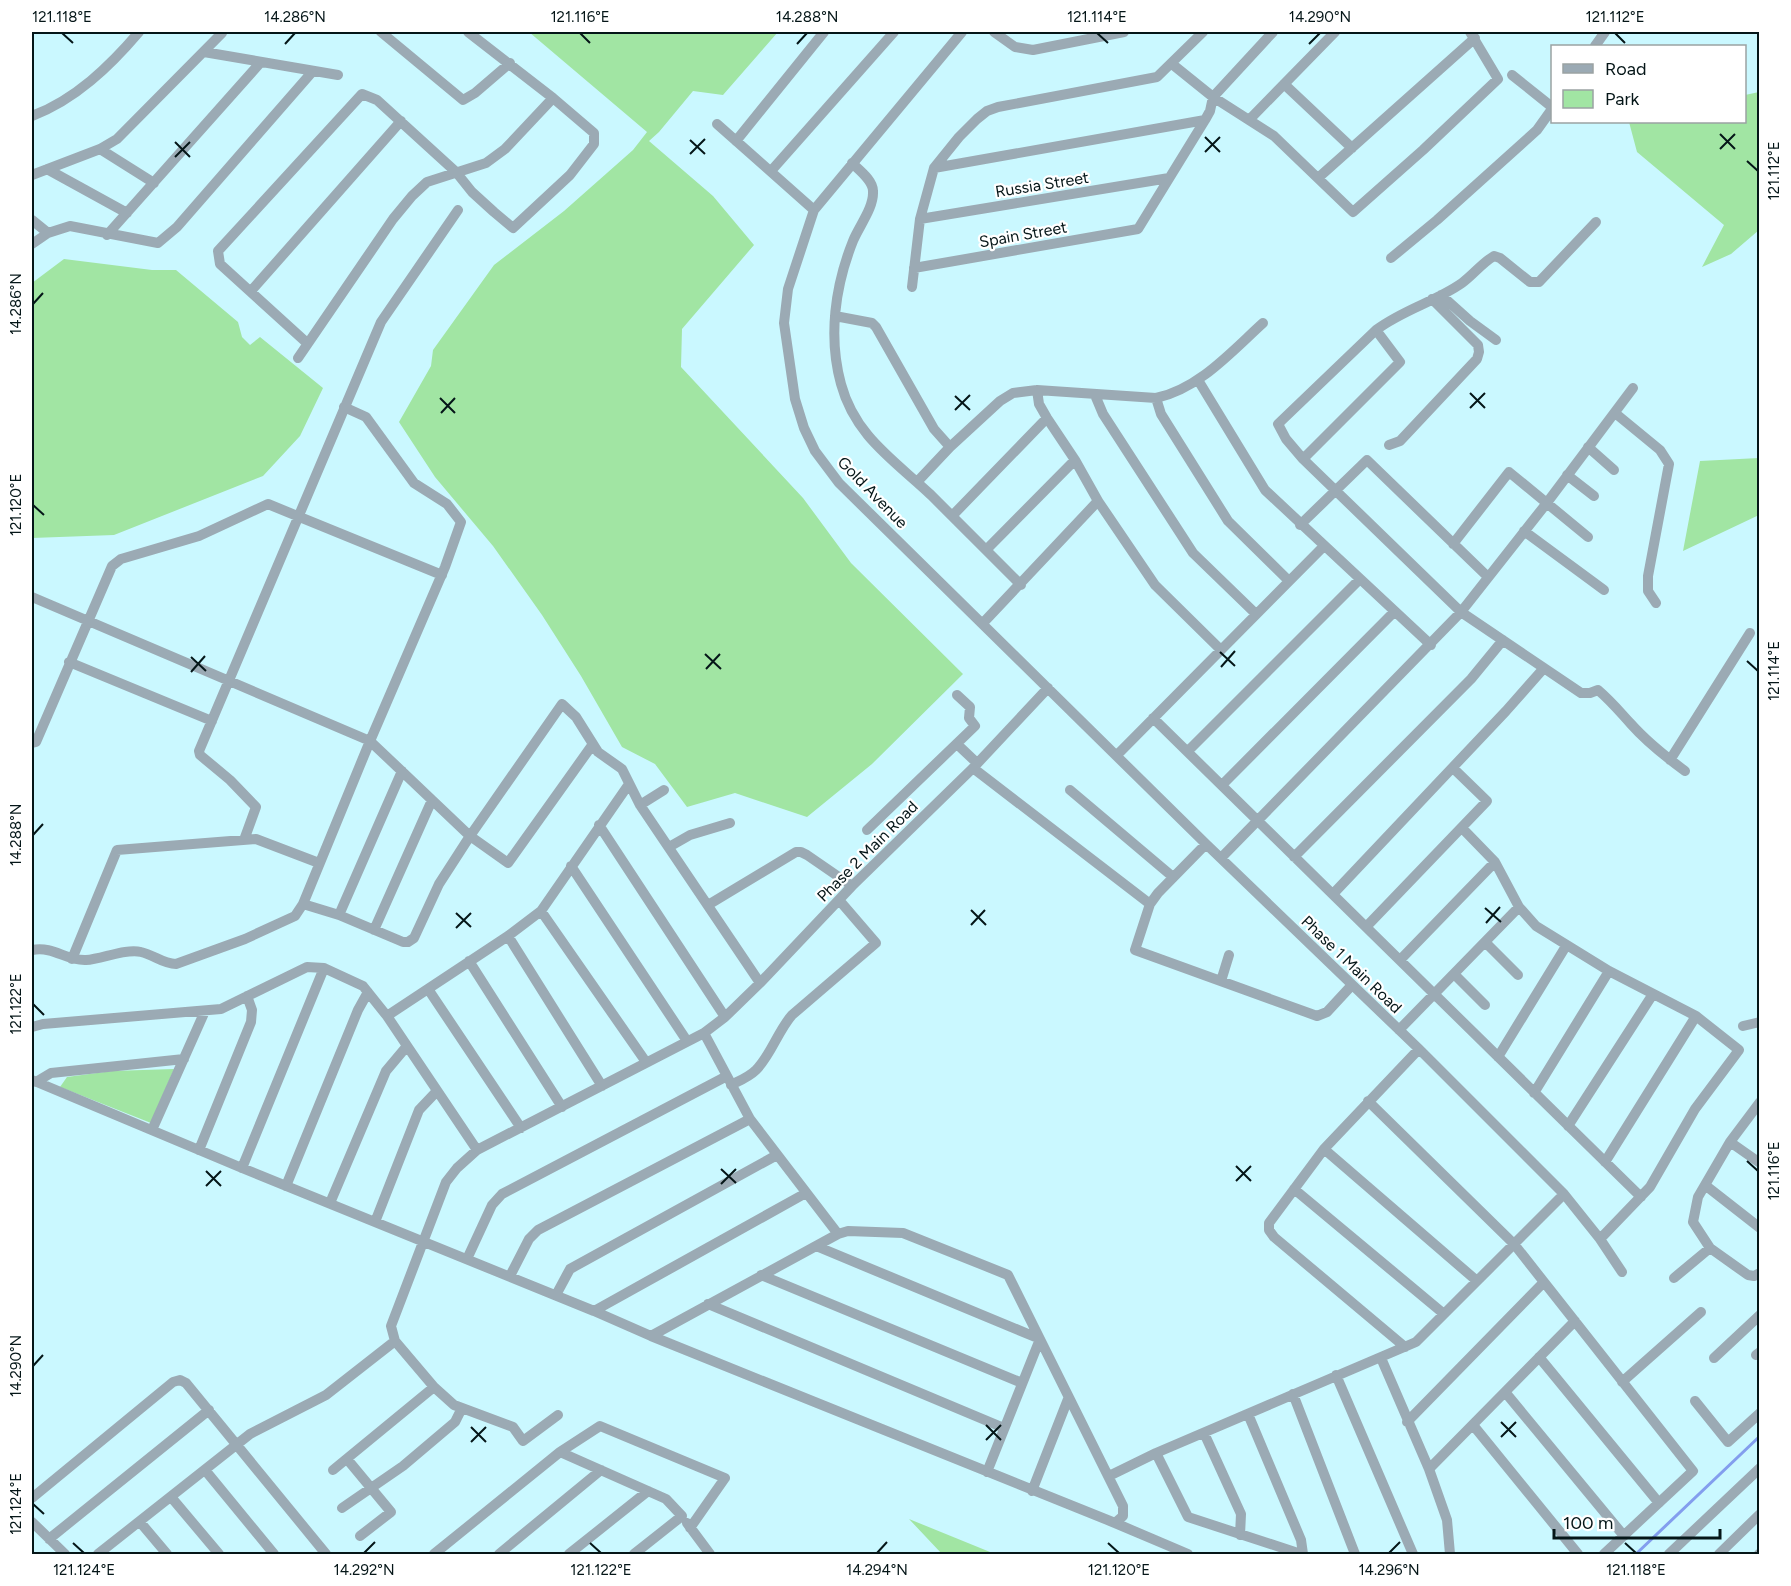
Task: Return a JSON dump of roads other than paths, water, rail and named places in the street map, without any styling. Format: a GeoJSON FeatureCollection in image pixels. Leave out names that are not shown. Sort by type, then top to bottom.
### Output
{"type":"FeatureCollection","features":[{"type":"Feature","properties":{"kind":"street"},"geometry":{"type":"LineString","coordinates":[[32,116],[63,101],[95,77],[139,32]]}},
{"type":"Feature","properties":{"kind":"street"},"geometry":{"type":"LineString","coordinates":[[381,32],[463,100],[475,93],[510,63]]}},
{"type":"Feature","properties":{"kind":"street"},"geometry":{"type":"LineString","coordinates":[[307,343],[220,264],[218,251],[362,94],[377,100],[456,172],[472,192],[513,228],[570,175],[594,144],[594,133],[510,63],[468,32]]}},
{"type":"Feature","properties":{"kind":"street"},"geometry":{"type":"LineString","coordinates":[[736,141],[824,32]]}},
{"type":"Feature","properties":{"kind":"street"},"geometry":{"type":"LineString","coordinates":[[771,171],[894,32]]}},
{"type":"Feature","properties":{"kind":"street","name":"Gold Avenue"},"geometry":{"type":"LineString","coordinates":[[962,32],[814,210],[788,289],[784,323],[795,399],[804,428],[815,451],[839,483],[1048,688]]}},
{"type":"Feature","properties":{"kind":"street"},"geometry":{"type":"LineString","coordinates":[[994,32],[1015,47],[1033,50],[1124,32]]}},
{"type":"Feature","properties":{"kind":"street"},"geometry":{"type":"LineString","coordinates":[[912,286],[920,219],[934,168],[959,136],[987,111],[1157,77],[1203,32]]}},
{"type":"Feature","properties":{"kind":"street"},"geometry":{"type":"LineString","coordinates":[[1169,178],[1210,111],[1213,97],[1273,32]]}},
{"type":"Feature","properties":{"kind":"street"},"geometry":{"type":"LineString","coordinates":[[1249,120],[1335,32]]}},
{"type":"Feature","properties":{"kind":"street"},"geometry":{"type":"LineString","coordinates":[[1596,45],[1605,32]]}},
{"type":"Feature","properties":{"kind":"street"},"geometry":{"type":"LineString","coordinates":[[32,175],[100,149],[117,139],[222,33]]}},
{"type":"Feature","properties":{"kind":"street"},"geometry":{"type":"LineString","coordinates":[[1172,64],[1213,97],[1274,136],[1353,212],[1498,80],[1472,35],[1318,178]]}},
{"type":"Feature","properties":{"kind":"street"},"geometry":{"type":"LineString","coordinates":[[204,52],[338,75]]}},
{"type":"Feature","properties":{"kind":"street"},"geometry":{"type":"LineString","coordinates":[[107,235],[261,62]]}},
{"type":"Feature","properties":{"kind":"street"},"geometry":{"type":"LineString","coordinates":[[32,244],[48,233],[70,226],[107,235],[158,243],[177,227],[313,71]]}},
{"type":"Feature","properties":{"kind":"street"},"geometry":{"type":"LineString","coordinates":[[1512,75],[1551,107]]}},
{"type":"Feature","properties":{"kind":"street"},"geometry":{"type":"LineString","coordinates":[[1284,84],[1352,148]]}},
{"type":"Feature","properties":{"kind":"street"},"geometry":{"type":"LineString","coordinates":[[298,358],[393,219],[412,196],[427,182],[486,163],[505,149],[553,98]]}},
{"type":"Feature","properties":{"kind":"street"},"geometry":{"type":"LineString","coordinates":[[1391,258],[1537,130],[1551,109]]}},
{"type":"Feature","properties":{"kind":"street"},"geometry":{"type":"LineString","coordinates":[[934,168],[1205,120]]}},
{"type":"Feature","properties":{"kind":"street"},"geometry":{"type":"LineString","coordinates":[[251,291],[400,121]]}},
{"type":"Feature","properties":{"kind":"street"},"geometry":{"type":"LineString","coordinates":[[717,124],[814,210]]}},
{"type":"Feature","properties":{"kind":"street"},"geometry":{"type":"LineString","coordinates":[[100,149],[154,183]]}},
{"type":"Feature","properties":{"kind":"street"},"geometry":{"type":"LineString","coordinates":[[852,163],[871,182],[874,190],[853,242],[838,291],[835,316],[835,339],[841,383],[850,409],[874,444],[917,482],[1021,585]]}},
{"type":"Feature","properties":{"kind":"street"},"geometry":{"type":"LineString","coordinates":[[47,169],[127,213]]}},
{"type":"Feature","properties":{"kind":"street","name":"Russia Street"},"geometry":{"type":"LineString","coordinates":[[920,219],[1169,178]]}},
{"type":"Feature","properties":{"kind":"street","name":"Spain Street"},"geometry":{"type":"LineString","coordinates":[[914,268],[1138,229],[1169,178]]}},
{"type":"Feature","properties":{"kind":"street"},"geometry":{"type":"LineString","coordinates":[[244,840],[256,807],[230,780],[200,756],[199,751],[381,322],[458,210]]}},
{"type":"Feature","properties":{"kind":"street"},"geometry":{"type":"LineString","coordinates":[[32,220],[48,233]]}},
{"type":"Feature","properties":{"kind":"street"},"geometry":{"type":"LineString","coordinates":[[1596,222],[1539,282],[1530,282],[1500,258],[1494,256],[1462,282],[1437,297],[1394,316],[1376,330],[1278,424],[1303,459],[1461,612],[1581,693],[1598,690],[1616,706],[1631,725],[1685,771]]}},
{"type":"Feature","properties":{"kind":"street"},"geometry":{"type":"LineString","coordinates":[[1437,297],[1496,340]]}},
{"type":"Feature","properties":{"kind":"street"},"geometry":{"type":"LineString","coordinates":[[1389,445],[1400,441],[1477,358],[1479,352],[1478,345],[1437,297]]}},
{"type":"Feature","properties":{"kind":"street"},"geometry":{"type":"LineString","coordinates":[[835,316],[872,323],[876,327],[934,429],[950,447]]}},
{"type":"Feature","properties":{"kind":"street"},"geometry":{"type":"LineString","coordinates":[[917,482],[950,447],[1000,401],[1013,393],[1037,390],[1156,398],[1166,396],[1198,380],[1263,323]]}},
{"type":"Feature","properties":{"kind":"street"},"geometry":{"type":"LineString","coordinates":[[1303,459],[1400,362],[1376,330]]}},
{"type":"Feature","properties":{"kind":"street"},"geometry":{"type":"LineString","coordinates":[[1198,380],[1265,490],[1323,547],[1431,645]]}},
{"type":"Feature","properties":{"kind":"street"},"geometry":{"type":"LineString","coordinates":[[1221,858],[1461,612],[1633,388]]}},
{"type":"Feature","properties":{"kind":"street"},"geometry":{"type":"LineString","coordinates":[[1037,390],[1039,404],[1047,418],[1075,460],[1098,501],[1155,585],[1221,650]]}},
{"type":"Feature","properties":{"kind":"street"},"geometry":{"type":"LineString","coordinates":[[1095,395],[1103,414],[1193,553],[1256,614]]}},
{"type":"Feature","properties":{"kind":"street"},"geometry":{"type":"LineString","coordinates":[[1156,398],[1161,414],[1228,521],[1289,581]]}},
{"type":"Feature","properties":{"kind":"street"},"geometry":{"type":"LineString","coordinates":[[32,950],[48,949],[72,959],[85,960],[139,951],[169,964],[176,964],[245,939],[295,916],[303,904],[461,525],[447,504],[414,483],[366,417],[344,407]]}},
{"type":"Feature","properties":{"kind":"street"},"geometry":{"type":"LineString","coordinates":[[1615,412],[1660,450],[1669,464],[1648,576],[1648,591],[1656,603]]}},
{"type":"Feature","properties":{"kind":"street"},"geometry":{"type":"LineString","coordinates":[[952,516],[1047,418]]}},
{"type":"Feature","properties":{"kind":"street"},"geometry":{"type":"LineString","coordinates":[[1588,447],[1614,470]]}},
{"type":"Feature","properties":{"kind":"street"},"geometry":{"type":"LineString","coordinates":[[986,550],[1075,460]]}},
{"type":"Feature","properties":{"kind":"street"},"geometry":{"type":"LineString","coordinates":[[1300,525],[1367,460],[1488,577]]}},
{"type":"Feature","properties":{"kind":"street"},"geometry":{"type":"LineString","coordinates":[[1453,544],[1509,472],[1588,537]]}},
{"type":"Feature","properties":{"kind":"street"},"geometry":{"type":"LineString","coordinates":[[1567,475],[1594,496]]}},
{"type":"Feature","properties":{"kind":"street"},"geometry":{"type":"LineString","coordinates":[[983,624],[1098,501]]}},
{"type":"Feature","properties":{"kind":"street"},"geometry":{"type":"LineString","coordinates":[[32,743],[36,742],[112,566],[121,559],[199,536],[268,504],[442,575]]}},
{"type":"Feature","properties":{"kind":"street"},"geometry":{"type":"LineString","coordinates":[[1524,531],[1604,590]]}},
{"type":"Feature","properties":{"kind":"street"},"geometry":{"type":"LineString","coordinates":[[1117,755],[1323,547]]}},
{"type":"Feature","properties":{"kind":"street"},"geometry":{"type":"LineString","coordinates":[[1188,752],[1359,580]]}},
{"type":"Feature","properties":{"kind":"street"},"geometry":{"type":"LineString","coordinates":[[32,597],[370,741],[470,836],[508,863],[593,744]]}},
{"type":"Feature","properties":{"kind":"street"},"geometry":{"type":"LineString","coordinates":[[1222,785],[1394,612]]}},
{"type":"Feature","properties":{"kind":"street"},"geometry":{"type":"LineString","coordinates":[[1670,760],[1750,633]]}},
{"type":"Feature","properties":{"kind":"street"},"geometry":{"type":"LineString","coordinates":[[1294,857],[1471,679],[1503,640]]}},
{"type":"Feature","properties":{"kind":"street"},"geometry":{"type":"LineString","coordinates":[[69,662],[212,721]]}},
{"type":"Feature","properties":{"kind":"street"},"geometry":{"type":"LineString","coordinates":[[1333,894],[1544,668]]}},
{"type":"Feature","properties":{"kind":"street","name":"Phase 1 Main Road"},"geometry":{"type":"LineString","coordinates":[[1048,688],[1419,1049],[1564,1194],[1600,1239],[1622,1272]]}},
{"type":"Feature","properties":{"kind":"street","name":"Phase 2 Main Road"},"geometry":{"type":"LineString","coordinates":[[395,1341],[391,1326],[446,1182],[457,1168],[477,1150],[704,1032],[725,1017],[852,886],[975,766],[1048,688]]}},
{"type":"Feature","properties":{"kind":"street"},"geometry":{"type":"LineString","coordinates":[[867,830],[975,726],[969,718],[969,707],[957,695]]}},
{"type":"Feature","properties":{"kind":"street"},"geometry":{"type":"LineString","coordinates":[[303,904],[339,915],[403,942],[414,938],[439,884],[562,704],[576,717],[598,752],[622,769],[640,805],[760,983]]}},
{"type":"Feature","properties":{"kind":"street"},"geometry":{"type":"LineString","coordinates":[[1153,718],[1641,1197]]}},
{"type":"Feature","properties":{"kind":"street"},"geometry":{"type":"LineString","coordinates":[[957,744],[975,766],[1150,904]]}},
{"type":"Feature","properties":{"kind":"street"},"geometry":{"type":"LineString","coordinates":[[1366,927],[1487,801],[1453,768]]}},
{"type":"Feature","properties":{"kind":"street"},"geometry":{"type":"LineString","coordinates":[[339,915],[402,771]]}},
{"type":"Feature","properties":{"kind":"street"},"geometry":{"type":"LineString","coordinates":[[387,1016],[508,936],[541,910],[629,784]]}},
{"type":"Feature","properties":{"kind":"street"},"geometry":{"type":"LineString","coordinates":[[640,805],[664,790]]}},
{"type":"Feature","properties":{"kind":"street"},"geometry":{"type":"LineString","coordinates":[[1070,790],[1173,877]]}},
{"type":"Feature","properties":{"kind":"street"},"geometry":{"type":"LineString","coordinates":[[374,930],[432,800]]}},
{"type":"Feature","properties":{"kind":"street"},"geometry":{"type":"LineString","coordinates":[[669,847],[690,835],[730,823]]}},
{"type":"Feature","properties":{"kind":"street"},"geometry":{"type":"LineString","coordinates":[[599,825],[725,1017]]}},
{"type":"Feature","properties":{"kind":"street"},"geometry":{"type":"LineString","coordinates":[[1462,828],[1494,862],[1519,907],[1536,926],[1609,971],[1696,1016],[1739,1050],[1695,1109],[1650,1186],[1600,1239]]}},
{"type":"Feature","properties":{"kind":"street"},"geometry":{"type":"LineString","coordinates":[[72,959],[117,850],[256,839],[319,863]]}},
{"type":"Feature","properties":{"kind":"street"},"geometry":{"type":"LineString","coordinates":[[1206,844],[1150,904],[1134,950],[1317,1016],[1327,1012],[1352,985]]}},
{"type":"Feature","properties":{"kind":"street"},"geometry":{"type":"LineString","coordinates":[[708,906],[796,852],[807,855],[852,886]]}},
{"type":"Feature","properties":{"kind":"street"},"geometry":{"type":"LineString","coordinates":[[1400,960],[1494,862]]}},
{"type":"Feature","properties":{"kind":"street"},"geometry":{"type":"LineString","coordinates":[[571,866],[687,1041]]}},
{"type":"Feature","properties":{"kind":"street"},"geometry":{"type":"LineString","coordinates":[[467,1259],[492,1205],[502,1194],[729,1081],[754,1072],[761,1065],[792,1015],[876,942],[839,900]]}},
{"type":"Feature","properties":{"kind":"street"},"geometry":{"type":"LineString","coordinates":[[1399,1030],[1519,907]]}},
{"type":"Feature","properties":{"kind":"street"},"geometry":{"type":"LineString","coordinates":[[541,910],[646,1062]]}},
{"type":"Feature","properties":{"kind":"street"},"geometry":{"type":"LineString","coordinates":[[508,936],[602,1086]]}},
{"type":"Feature","properties":{"kind":"street"},"geometry":{"type":"LineString","coordinates":[[1485,942],[1518,975]]}},
{"type":"Feature","properties":{"kind":"street"},"geometry":{"type":"LineString","coordinates":[[1498,1057],[1566,946]]}},
{"type":"Feature","properties":{"kind":"street"},"geometry":{"type":"LineString","coordinates":[[1221,981],[1229,956]]}},
{"type":"Feature","properties":{"kind":"street"},"geometry":{"type":"LineString","coordinates":[[469,961],[562,1107]]}},
{"type":"Feature","properties":{"kind":"street"},"geometry":{"type":"LineString","coordinates":[[32,1027],[43,1024],[221,1009],[307,967],[324,968],[363,986],[387,1016],[477,1150]]}},
{"type":"Feature","properties":{"kind":"street"},"geometry":{"type":"LineString","coordinates":[[242,1168],[324,968]]}},
{"type":"Feature","properties":{"kind":"street"},"geometry":{"type":"LineString","coordinates":[[1534,1093],[1609,971]]}},
{"type":"Feature","properties":{"kind":"street"},"geometry":{"type":"LineString","coordinates":[[1454,974],[1485,1005]]}},
{"type":"Feature","properties":{"kind":"street"},"geometry":{"type":"LineString","coordinates":[[428,989],[522,1128]]}},
{"type":"Feature","properties":{"kind":"street"},"geometry":{"type":"LineString","coordinates":[[286,1186],[358,1010],[368,992]]}},
{"type":"Feature","properties":{"kind":"street"},"geometry":{"type":"LineString","coordinates":[[1568,1126],[1653,994]]}},
{"type":"Feature","properties":{"kind":"street"},"geometry":{"type":"LineString","coordinates":[[199,1150],[251,1022],[252,1010],[247,996]]}},
{"type":"Feature","properties":{"kind":"street"},"geometry":{"type":"LineString","coordinates":[[152,1130],[205,1011]]}},
{"type":"Feature","properties":{"kind":"street"},"geometry":{"type":"LineString","coordinates":[[1605,1162],[1696,1016]]}},
{"type":"Feature","properties":{"kind":"street"},"geometry":{"type":"LineString","coordinates":[[1743,1026],[1760,1022]]}},
{"type":"Feature","properties":{"kind":"street"},"geometry":{"type":"LineString","coordinates":[[704,1032],[750,1119],[838,1234]]}},
{"type":"Feature","properties":{"kind":"street"},"geometry":{"type":"LineString","coordinates":[[330,1203],[386,1071],[407,1046]]}},
{"type":"Feature","properties":{"kind":"street"},"geometry":{"type":"LineString","coordinates":[[1405,1347],[1274,1237],[1269,1230],[1269,1223],[1324,1149],[1419,1049]]}},
{"type":"Feature","properties":{"kind":"street"},"geometry":{"type":"LineString","coordinates":[[34,1081],[51,1073],[184,1059]]}},
{"type":"Feature","properties":{"kind":"street"},"geometry":{"type":"LineString","coordinates":[[34,1081],[651,1336],[1188,1554]]}},
{"type":"Feature","properties":{"kind":"street"},"geometry":{"type":"LineString","coordinates":[[375,1222],[418,1110],[437,1091]]}},
{"type":"Feature","properties":{"kind":"street"},"geometry":{"type":"LineString","coordinates":[[1368,1101],[1514,1244],[1693,1471],[1604,1554]]}},
{"type":"Feature","properties":{"kind":"street"},"geometry":{"type":"LineString","coordinates":[[1760,1102],[1730,1142],[1698,1197],[1693,1222],[1710,1248],[1748,1275],[1754,1276],[1760,1273]]}},
{"type":"Feature","properties":{"kind":"street"},"geometry":{"type":"LineString","coordinates":[[510,1276],[529,1239],[538,1230],[750,1119]]}},
{"type":"Feature","properties":{"kind":"street"},"geometry":{"type":"LineString","coordinates":[[1730,1142],[1760,1163]]}},
{"type":"Feature","properties":{"kind":"street"},"geometry":{"type":"LineString","coordinates":[[1324,1149],[1478,1281]]}},
{"type":"Feature","properties":{"kind":"street"},"geometry":{"type":"LineString","coordinates":[[556,1295],[570,1269],[777,1155]]}},
{"type":"Feature","properties":{"kind":"street"},"geometry":{"type":"LineString","coordinates":[[1705,1185],[1760,1228]]}},
{"type":"Feature","properties":{"kind":"street"},"geometry":{"type":"LineString","coordinates":[[1294,1189],[1444,1314]]}},
{"type":"Feature","properties":{"kind":"street"},"geometry":{"type":"LineString","coordinates":[[594,1311],[806,1193]]}},
{"type":"Feature","properties":{"kind":"street"},"geometry":{"type":"LineString","coordinates":[[1109,1476],[1156,1453],[1416,1342],[1564,1194]]}},
{"type":"Feature","properties":{"kind":"street"},"geometry":{"type":"LineString","coordinates":[[651,1336],[761,1275],[838,1234],[848,1231],[903,1233],[1008,1275],[1109,1476],[1124,1511],[1123,1516],[1115,1523]]}},
{"type":"Feature","properties":{"kind":"street"},"geometry":{"type":"LineString","coordinates":[[816,1246],[1040,1339]]}},
{"type":"Feature","properties":{"kind":"street"},"geometry":{"type":"LineString","coordinates":[[1674,1278],[1710,1248]]}},
{"type":"Feature","properties":{"kind":"street"},"geometry":{"type":"LineString","coordinates":[[761,1275],[1022,1383]]}},
{"type":"Feature","properties":{"kind":"street"},"geometry":{"type":"LineString","coordinates":[[1407,1422],[1544,1282]]}},
{"type":"Feature","properties":{"kind":"street"},"geometry":{"type":"LineString","coordinates":[[708,1304],[1004,1428]]}},
{"type":"Feature","properties":{"kind":"street"},"geometry":{"type":"LineString","coordinates":[[1622,1382],[1701,1312]]}},
{"type":"Feature","properties":{"kind":"street"},"geometry":{"type":"LineString","coordinates":[[1714,1358],[1760,1315]]}},
{"type":"Feature","properties":{"kind":"street"},"geometry":{"type":"LineString","coordinates":[[1429,1469],[1575,1321]]}},
{"type":"Feature","properties":{"kind":"street"},"geometry":{"type":"LineString","coordinates":[[987,1472],[1040,1339]]}},
{"type":"Feature","properties":{"kind":"street"},"geometry":{"type":"LineString","coordinates":[[98,1554],[250,1434],[326,1395],[395,1341],[434,1387],[454,1405],[513,1427],[524,1441],[558,1415]]}},
{"type":"Feature","properties":{"kind":"street"},"geometry":{"type":"LineString","coordinates":[[1539,1357],[1659,1503]]}},
{"type":"Feature","properties":{"kind":"street"},"geometry":{"type":"LineString","coordinates":[[1381,1358],[1429,1469],[1447,1520],[1450,1554]]}},
{"type":"Feature","properties":{"kind":"street"},"geometry":{"type":"LineString","coordinates":[[1336,1376],[1413,1554]]}},
{"type":"Feature","properties":{"kind":"street"},"geometry":{"type":"LineString","coordinates":[[32,1498],[173,1382],[180,1380],[186,1383],[209,1410],[326,1554]]}},
{"type":"Feature","properties":{"kind":"street"},"geometry":{"type":"LineString","coordinates":[[333,1470],[434,1387]]}},
{"type":"Feature","properties":{"kind":"street"},"geometry":{"type":"LineString","coordinates":[[1505,1392],[1624,1536]]}},
{"type":"Feature","properties":{"kind":"street"},"geometry":{"type":"LineString","coordinates":[[1293,1394],[1356,1554]]}},
{"type":"Feature","properties":{"kind":"street"},"geometry":{"type":"LineString","coordinates":[[1032,1491],[1068,1398]]}},
{"type":"Feature","properties":{"kind":"street"},"geometry":{"type":"LineString","coordinates":[[1695,1401],[1728,1442],[1760,1413]]}},
{"type":"Feature","properties":{"kind":"street"},"geometry":{"type":"LineString","coordinates":[[342,1508],[404,1467],[455,1422],[462,1408]]}},
{"type":"Feature","properties":{"kind":"street"},"geometry":{"type":"LineString","coordinates":[[49,1539],[209,1410]]}},
{"type":"Feature","properties":{"kind":"street"},"geometry":{"type":"LineString","coordinates":[[1156,1453],[1188,1517],[1302,1554],[1301,1540],[1248,1414]]}},
{"type":"Feature","properties":{"kind":"street"},"geometry":{"type":"LineString","coordinates":[[1473,1425],[1578,1554]]}},
{"type":"Feature","properties":{"kind":"street"},"geometry":{"type":"LineString","coordinates":[[434,1554],[560,1452],[600,1426],[725,1478],[690,1528]]}},
{"type":"Feature","properties":{"kind":"street"},"geometry":{"type":"LineString","coordinates":[[1204,1433],[1241,1514],[1240,1535]]}},
{"type":"Feature","properties":{"kind":"street"},"geometry":{"type":"LineString","coordinates":[[560,1452],[666,1498],[682,1516],[703,1552]]}},
{"type":"Feature","properties":{"kind":"street"},"geometry":{"type":"LineString","coordinates":[[347,1459],[391,1512],[360,1536]]}},
{"type":"Feature","properties":{"kind":"street"},"geometry":{"type":"LineString","coordinates":[[1669,1554],[1760,1468]]}},
{"type":"Feature","properties":{"kind":"street"},"geometry":{"type":"LineString","coordinates":[[205,1470],[274,1554]]}},
{"type":"Feature","properties":{"kind":"street"},"geometry":{"type":"LineString","coordinates":[[499,1554],[602,1470]]}},
{"type":"Feature","properties":{"kind":"street"},"geometry":{"type":"LineString","coordinates":[[569,1554],[648,1491]]}},
{"type":"Feature","properties":{"kind":"street"},"geometry":{"type":"LineString","coordinates":[[171,1497],[219,1554]]}},
{"type":"Feature","properties":{"kind":"street"},"geometry":{"type":"LineString","coordinates":[[1719,1554],[1760,1514]]}},
{"type":"Feature","properties":{"kind":"street"},"geometry":{"type":"LineString","coordinates":[[634,1554],[682,1516]]}},
{"type":"Feature","properties":{"kind":"street"},"geometry":{"type":"LineString","coordinates":[[32,1522],[65,1554]]}},
{"type":"Feature","properties":{"kind":"street"},"geometry":{"type":"LineString","coordinates":[[140,1522],[167,1554]]}},
{"type":"Feature","properties":{"kind":"waterway"},"geometry":{"type":"LineString","coordinates":[[1636,1554],[1760,1436]]}}]}
